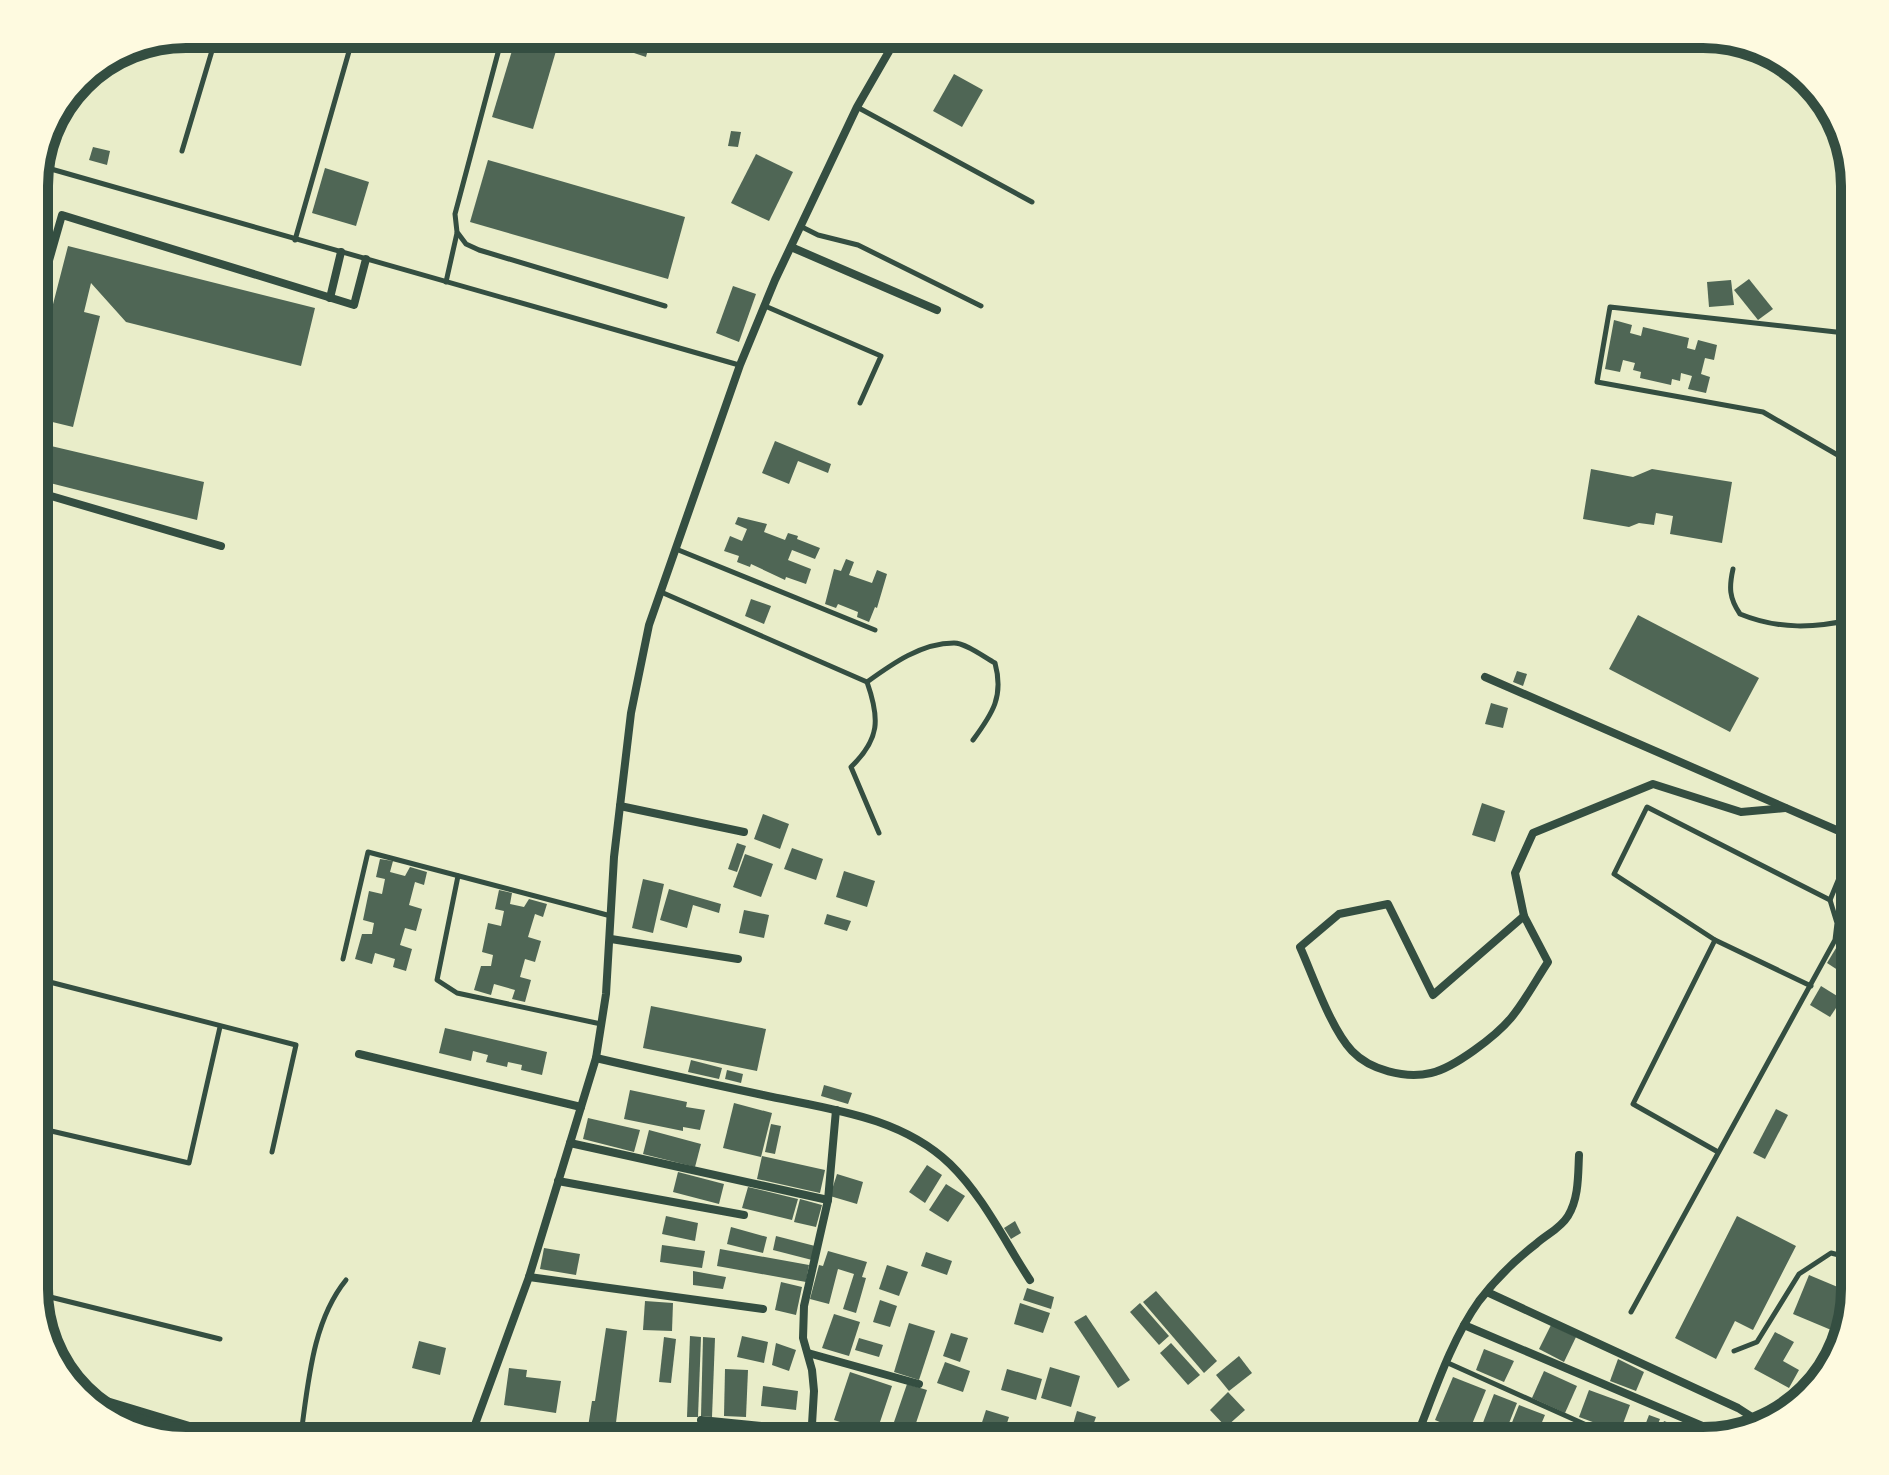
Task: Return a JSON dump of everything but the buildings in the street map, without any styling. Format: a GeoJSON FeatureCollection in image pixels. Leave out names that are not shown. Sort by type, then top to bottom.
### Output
{"type":"FeatureCollection","features":[{"type":"Feature","properties":{"kind":"highway"},"geometry":{"type":"LineString","coordinates":[[121,1410],[173,1426]]}},
{"type":"Feature","properties":{"kind":"street"},"geometry":{"type":"LineString","coordinates":[[474,1427],[529,1277],[596,1058],[611,939],[614,857],[620,806],[640,661],[660,592],[764,306],[857,107],[890,48]]}},
{"type":"Feature","properties":{"kind":"street"},"geometry":{"type":"LineString","coordinates":[[48,264],[62,215],[354,305],[366,259]]}},
{"type":"Feature","properties":{"kind":"street"},"geometry":{"type":"LineString","coordinates":[[791,247],[937,310]]}},
{"type":"Feature","properties":{"kind":"street"},"geometry":{"type":"LineString","coordinates":[[330,298],[341,252]]}},
{"type":"Feature","properties":{"kind":"street"},"geometry":{"type":"LineString","coordinates":[[48,495],[221,546]]}},
{"type":"Feature","properties":{"kind":"street"},"geometry":{"type":"LineString","coordinates":[[1485,677],[1841,832]]}},
{"type":"Feature","properties":{"kind":"street"},"geometry":{"type":"LineString","coordinates":[[1524,916],[1433,995],[1388,904],[1339,914],[1300,947],[1341,1037],[1352,1051],[1370,1066],[1397,1073],[1431,1073],[1475,1051],[1511,1019],[1548,962],[1524,916],[1515,873],[1533,833],[1653,784],[1741,812],[1785,808]]}},
{"type":"Feature","properties":{"kind":"street"},"geometry":{"type":"LineString","coordinates":[[620,806],[744,832]]}},
{"type":"Feature","properties":{"kind":"street"},"geometry":{"type":"LineString","coordinates":[[611,939],[738,959]]}},
{"type":"Feature","properties":{"kind":"street"},"geometry":{"type":"LineString","coordinates":[[359,1054],[581,1107]]}},
{"type":"Feature","properties":{"kind":"street"},"geometry":{"type":"LineString","coordinates":[[596,1058],[836,1110],[897,1129],[951,1165],[978,1200],[1030,1280]]}},
{"type":"Feature","properties":{"kind":"street"},"geometry":{"type":"LineString","coordinates":[[812,1427],[814,1391],[803,1338],[804,1306],[828,1200],[836,1110]]}},
{"type":"Feature","properties":{"kind":"street"},"geometry":{"type":"LineString","coordinates":[[570,1143],[828,1200]]}},
{"type":"Feature","properties":{"kind":"street"},"geometry":{"type":"LineString","coordinates":[[1421,1427],[1464,1325],[1487,1292],[1526,1252],[1559,1228],[1570,1214],[1578,1188],[1579,1155]]}},
{"type":"Feature","properties":{"kind":"street"},"geometry":{"type":"LineString","coordinates":[[558,1181],[744,1215]]}},
{"type":"Feature","properties":{"kind":"street"},"geometry":{"type":"LineString","coordinates":[[529,1277],[763,1309]]}},
{"type":"Feature","properties":{"kind":"street"},"geometry":{"type":"LineString","coordinates":[[1487,1292],[1752,1417]]}},
{"type":"Feature","properties":{"kind":"street"},"geometry":{"type":"LineString","coordinates":[[1464,1325],[1705,1427]]}},
{"type":"Feature","properties":{"kind":"street"},"geometry":{"type":"LineString","coordinates":[[808,1353],[919,1384]]}},
{"type":"Feature","properties":{"kind":"street"},"geometry":{"type":"LineString","coordinates":[[701,1420],[772,1427]]}},
{"type":"Feature","properties":{"kind":"lane"},"geometry":{"type":"LineString","coordinates":[[182,151],[213,48]]}},
{"type":"Feature","properties":{"kind":"lane"},"geometry":{"type":"LineString","coordinates":[[295,240],[350,48]]}},
{"type":"Feature","properties":{"kind":"lane"},"geometry":{"type":"LineString","coordinates":[[446,282],[457,232],[455,214],[499,48]]}},
{"type":"Feature","properties":{"kind":"lane"},"geometry":{"type":"LineString","coordinates":[[857,107],[1032,202]]}},
{"type":"Feature","properties":{"kind":"lane"},"geometry":{"type":"LineString","coordinates":[[50,169],[740,365]]}},
{"type":"Feature","properties":{"kind":"lane"},"geometry":{"type":"LineString","coordinates":[[800,226],[818,235],[858,245],[981,306]]}},
{"type":"Feature","properties":{"kind":"lane"},"geometry":{"type":"LineString","coordinates":[[457,232],[466,244],[491,255],[665,306]]}},
{"type":"Feature","properties":{"kind":"lane"},"geometry":{"type":"LineString","coordinates":[[764,306],[881,356],[860,403]]}},
{"type":"Feature","properties":{"kind":"lane"},"geometry":{"type":"LineString","coordinates":[[1841,333],[1610,307],[1597,382],[1763,412],[1841,457]]}},
{"type":"Feature","properties":{"kind":"lane"},"geometry":{"type":"LineString","coordinates":[[676,549],[875,630]]}},
{"type":"Feature","properties":{"kind":"lane"},"geometry":{"type":"LineString","coordinates":[[1733,569],[1729,590],[1740,614],[1799,627],[1841,622]]}},
{"type":"Feature","properties":{"kind":"lane"},"geometry":{"type":"LineString","coordinates":[[660,592],[867,682],[877,711],[869,749],[851,767],[879,833]]}},
{"type":"Feature","properties":{"kind":"lane"},"geometry":{"type":"LineString","coordinates":[[867,682],[897,660],[925,649],[956,643],[995,663],[1000,683],[992,715],[973,740]]}},
{"type":"Feature","properties":{"kind":"lane"},"geometry":{"type":"LineString","coordinates":[[1811,986],[1715,940],[1614,874],[1647,807],[1830,900]]}},
{"type":"Feature","properties":{"kind":"lane"},"geometry":{"type":"LineString","coordinates":[[343,959],[368,852],[612,916]]}},
{"type":"Feature","properties":{"kind":"lane"},"geometry":{"type":"LineString","coordinates":[[1631,1312],[1835,940],[1837,923],[1830,900],[1841,873]]}},
{"type":"Feature","properties":{"kind":"lane"},"geometry":{"type":"LineString","coordinates":[[458,876],[437,980],[457,993],[602,1024]]}},
{"type":"Feature","properties":{"kind":"lane"},"geometry":{"type":"LineString","coordinates":[[1715,940],[1633,1104],[1718,1152]]}},
{"type":"Feature","properties":{"kind":"lane"},"geometry":{"type":"LineString","coordinates":[[48,982],[296,1045],[272,1152]]}},
{"type":"Feature","properties":{"kind":"lane"},"geometry":{"type":"LineString","coordinates":[[48,1130],[189,1163],[220,1027]]}},
{"type":"Feature","properties":{"kind":"lane"},"geometry":{"type":"LineString","coordinates":[[1734,1351],[1757,1342],[1799,1274],[1831,1253],[1841,1256]]}},
{"type":"Feature","properties":{"kind":"lane"},"geometry":{"type":"LineString","coordinates":[[302,1427],[308,1381],[324,1316],[334,1295],[346,1280]]}},
{"type":"Feature","properties":{"kind":"lane"},"geometry":{"type":"LineString","coordinates":[[48,1296],[220,1339]]}},
{"type":"Feature","properties":{"kind":"lane"},"geometry":{"type":"LineString","coordinates":[[1448,1363],[1591,1427]]}}]}
